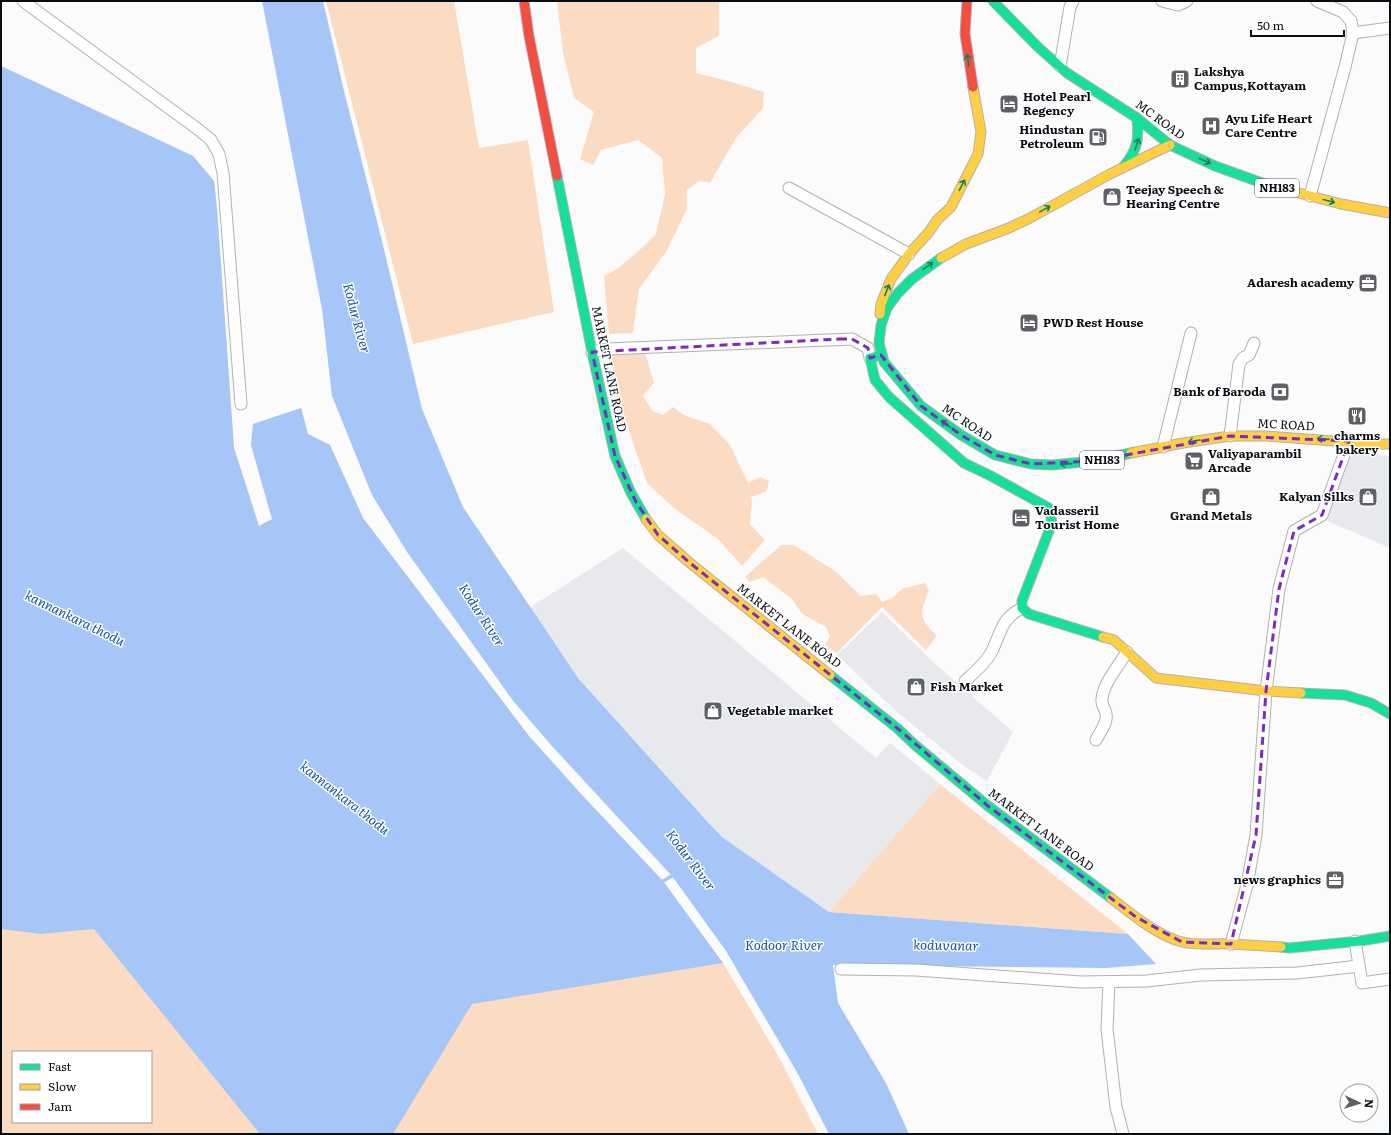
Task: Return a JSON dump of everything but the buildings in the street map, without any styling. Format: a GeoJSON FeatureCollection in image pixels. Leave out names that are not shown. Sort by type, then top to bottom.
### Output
{"type":"FeatureCollection","features":[{"type":"Feature","properties":{"kind":"main road","name":"MARKET LANE ROAD"},"geometry":{"type":"LineString","coordinates":[[524,1],[529,36],[592,352],[615,456],[636,502],[649,523],[664,540],[695,568],[897,728],[988,806],[1136,917],[1167,936],[1182,942],[1198,944],[1231,944],[1289,948],[1390,936]]}},
{"type":"Feature","properties":{"kind":"main road"},"geometry":{"type":"LineString","coordinates":[[879,328],[881,304],[891,279],[909,254],[951,207],[978,154],[980,143],[979,119],[966,42],[965,14],[967,1]]}},
{"type":"Feature","properties":{"kind":"main road","name":"MC ROAD"},"geometry":{"type":"LineString","coordinates":[[993,1],[1038,47],[1060,66],[1089,87],[1138,118],[1170,145],[1254,181],[1341,204],[1390,213]]}},
{"type":"Feature","properties":{"kind":"main road","name":"NH183"},"geometry":{"type":"LineString","coordinates":[[1124,166],[1134,154],[1140,136],[1138,118]]}},
{"type":"Feature","properties":{"kind":"main road","name":"MC ROAD"},"geometry":{"type":"LineString","coordinates":[[1170,145],[1147,157],[1124,166],[1016,225],[960,247],[927,266],[899,291],[886,310],[879,328],[876,357],[884,362],[900,383],[921,406],[961,435],[995,455],[1031,464],[1070,464],[1111,458],[1208,438],[1230,436],[1266,436],[1390,444]]}},
{"type":"Feature","properties":{"kind":"main road"},"geometry":{"type":"LineString","coordinates":[[876,357],[875,380],[889,397],[964,463],[1049,508],[1052,523],[1022,601],[1022,608],[1029,614],[1114,640],[1156,678],[1266,691],[1345,694],[1371,704],[1390,714]]}},
{"type":"Feature","properties":{"kind":"street"},"geometry":{"type":"LineString","coordinates":[[23,1],[199,130],[211,140],[219,154],[225,192],[241,404]]}},
{"type":"Feature","properties":{"kind":"street"},"geometry":{"type":"LineString","coordinates":[[1060,66],[1070,7],[1073,1]]}},
{"type":"Feature","properties":{"kind":"street"},"geometry":{"type":"LineString","coordinates":[[1162,1],[1178,5],[1187,1]]}},
{"type":"Feature","properties":{"kind":"street"},"geometry":{"type":"LineString","coordinates":[[1310,196],[1353,33],[1350,20],[1343,12],[1317,1]]}},
{"type":"Feature","properties":{"kind":"street"},"geometry":{"type":"LineString","coordinates":[[1353,33],[1390,28]]}},
{"type":"Feature","properties":{"kind":"street"},"geometry":{"type":"LineString","coordinates":[[789,188],[909,254]]}},
{"type":"Feature","properties":{"kind":"street"},"geometry":{"type":"LineString","coordinates":[[1163,447],[1191,333]]}},
{"type":"Feature","properties":{"kind":"street"},"geometry":{"type":"LineString","coordinates":[[592,352],[607,349],[852,339],[868,348],[876,357]]}},
{"type":"Feature","properties":{"kind":"street"},"geometry":{"type":"LineString","coordinates":[[1230,436],[1239,364],[1243,358],[1249,355],[1254,343]]}},
{"type":"Feature","properties":{"kind":"street"},"geometry":{"type":"LineString","coordinates":[[1231,944],[1247,885],[1256,835],[1266,691],[1278,589],[1294,531],[1322,515],[1349,441]]}},
{"type":"Feature","properties":{"kind":"street"},"geometry":{"type":"LineString","coordinates":[[965,681],[975,672],[990,654],[1003,623],[1013,613],[1022,608]]}},
{"type":"Feature","properties":{"kind":"street"},"geometry":{"type":"LineString","coordinates":[[1096,740],[1106,719],[1102,698],[1106,683],[1127,652]]}},
{"type":"Feature","properties":{"kind":"street"},"geometry":{"type":"LineString","coordinates":[[1354,941],[1362,983],[1390,979]]}},
{"type":"Feature","properties":{"kind":"street"},"geometry":{"type":"LineString","coordinates":[[841,969],[916,970],[1081,982],[1108,982],[1146,981],[1201,975],[1297,973],[1359,966]]}},
{"type":"Feature","properties":{"kind":"street"},"geometry":{"type":"LineString","coordinates":[[1108,982],[1107,1029],[1116,1107],[1123,1134]]}},
{"type":"Feature","properties":{"kind":"highlighted area"},"geometry":{"type":"Polygon","coordinates":[[[839,339],[852,339],[868,348],[870,358],[881,355],[921,406],[961,435],[995,455],[1031,464],[1093,461],[1230,436],[1349,441],[1322,515],[1294,531],[1279,589],[1266,691],[1256,835],[1231,944],[1182,942],[1136,917],[988,806],[897,728],[690,563],[658,535],[636,502],[615,456],[592,352],[839,339]]]}},
{"type":"Feature","properties":{"kind":"shaded area"},"geometry":{"type":"Polygon","coordinates":[[[326,1],[454,1],[479,148],[528,140],[554,312],[413,344],[326,1]]]}},
{"type":"Feature","properties":{"kind":"shaded area"},"geometry":{"type":"Polygon","coordinates":[[[557,1],[719,1],[719,36],[696,48],[696,73],[764,92],[763,108],[736,138],[710,183],[699,181],[687,190],[687,209],[666,252],[639,289],[633,333],[609,334],[604,276],[617,269],[656,234],[665,194],[662,158],[638,140],[601,150],[593,165],[580,159],[594,112],[574,98],[563,53],[557,1]]]}},
{"type":"Feature","properties":{"kind":"shaded area"},"geometry":{"type":"Polygon","coordinates":[[[1,66],[193,156],[214,181],[234,448],[259,526],[272,519],[251,445],[253,424],[301,408],[308,434],[330,445],[363,518],[529,736],[663,881],[723,963],[780,1059],[818,1134],[1,1134],[1,66]]]}},
{"type":"Feature","properties":{"kind":"shaded area"},"geometry":{"type":"Polygon","coordinates":[[[645,352],[654,383],[643,396],[653,411],[663,415],[673,407],[684,415],[710,424],[730,445],[748,483],[760,477],[769,481],[767,491],[751,497],[750,524],[765,540],[742,566],[718,539],[675,509],[647,483],[621,404],[610,354],[645,352]]]}},
{"type":"Feature","properties":{"kind":"shaded area","name":"Kalyan Silks"},"geometry":{"type":"Polygon","coordinates":[[[1355,451],[1390,456],[1390,548],[1323,519],[1340,472],[1355,451]]]}},
{"type":"Feature","properties":{"kind":"shaded area"},"geometry":{"type":"Polygon","coordinates":[[[781,545],[794,545],[835,571],[861,596],[876,594],[882,602],[892,598],[902,589],[925,583],[929,591],[922,611],[922,616],[937,636],[926,650],[882,607],[837,653],[825,645],[830,636],[826,627],[802,614],[792,599],[763,577],[750,582],[745,577],[781,545]]]}},
{"type":"Feature","properties":{"kind":"shaded area","name":"Vegetable market"},"geometry":{"type":"Polygon","coordinates":[[[623,548],[876,758],[890,743],[940,784],[829,912],[722,837],[578,678],[529,608],[623,548]]]}},
{"type":"Feature","properties":{"kind":"shaded area","name":"Fish Market"},"geometry":{"type":"Polygon","coordinates":[[[882,612],[933,662],[1013,732],[987,781],[964,766],[897,712],[837,655],[882,612]]]}},
{"type":"Feature","properties":{"kind":"shaded area"},"geometry":{"type":"Polygon","coordinates":[[[940,784],[1128,934],[829,912],[940,784]]]}},
{"type":"Feature","properties":{"kind":"water","name":"Kodoor River"},"geometry":{"type":"Polygon","coordinates":[[[262,1],[323,1],[422,409],[463,507],[578,678],[706,820],[722,837],[829,912],[1128,934],[1156,964],[1106,968],[833,965],[838,1003],[886,1083],[909,1134],[829,1134],[798,1074],[726,951],[672,876],[551,745],[514,702],[407,552],[372,495],[332,396],[322,309],[262,1]]]}},
{"type":"Feature","properties":{"kind":"water"},"geometry":{"type":"Polygon","coordinates":[[[1,66],[193,156],[214,181],[234,448],[259,526],[272,519],[251,445],[253,424],[301,408],[308,434],[330,445],[363,518],[529,736],[663,881],[723,963],[472,1004],[393,1134],[260,1134],[94,929],[41,934],[1,929],[1,66]]]}},
{"type":"Feature","properties":{"kind":"waterway","name":"kannankara thodu"},"geometry":{"type":"LineString","coordinates":[[660,883],[675,874]]}},
{"type":"Feature","properties":{"kind":"traffic: fast"},"geometry":{"type":"LineString","coordinates":[[993,1],[1038,47],[1067,73],[1137,118],[1170,145],[1215,166],[1265,184]]}},
{"type":"Feature","properties":{"kind":"traffic: fast"},"geometry":{"type":"LineString","coordinates":[[1124,166],[1135,149],[1138,132],[1137,118]]}},
{"type":"Feature","properties":{"kind":"traffic: fast"},"geometry":{"type":"LineString","coordinates":[[557,176],[592,352],[615,456],[631,493],[646,519]]}},
{"type":"Feature","properties":{"kind":"traffic: fast"},"geometry":{"type":"LineString","coordinates":[[941,258],[912,279],[898,293],[887,308],[881,325],[879,343],[884,362],[921,406],[961,435],[995,455],[1031,464],[1052,465],[1093,461],[1131,453]]}},
{"type":"Feature","properties":{"kind":"traffic: fast"},"geometry":{"type":"LineString","coordinates":[[881,355],[870,358],[875,380],[889,397],[964,463],[1049,508],[1052,523],[1022,601],[1022,608],[1029,614],[1103,637]]}},
{"type":"Feature","properties":{"kind":"traffic: fast"},"geometry":{"type":"LineString","coordinates":[[830,675],[897,728],[988,806],[1111,898]]}},
{"type":"Feature","properties":{"kind":"traffic: fast"},"geometry":{"type":"LineString","coordinates":[[1301,693],[1345,695],[1371,703],[1390,714]]}},
{"type":"Feature","properties":{"kind":"traffic: fast"},"geometry":{"type":"LineString","coordinates":[[1281,947],[1289,948],[1360,941],[1390,936]]}},
{"type":"Feature","properties":{"kind":"traffic: slow"},"geometry":{"type":"LineString","coordinates":[[880,314],[881,304],[891,279],[937,220],[951,207],[978,154],[981,132],[973,87]]}},
{"type":"Feature","properties":{"kind":"traffic: slow"},"geometry":{"type":"LineString","coordinates":[[941,258],[966,244],[1009,228],[1030,218],[1110,174],[1170,145]]}},
{"type":"Feature","properties":{"kind":"traffic: slow"},"geometry":{"type":"LineString","coordinates":[[1265,184],[1341,204],[1390,213]]}},
{"type":"Feature","properties":{"kind":"traffic: slow"},"geometry":{"type":"LineString","coordinates":[[1131,453],[1230,436],[1266,436],[1390,444]]}},
{"type":"Feature","properties":{"kind":"traffic: slow"},"geometry":{"type":"LineString","coordinates":[[646,519],[658,535],[690,563],[830,675]]}},
{"type":"Feature","properties":{"kind":"traffic: slow"},"geometry":{"type":"LineString","coordinates":[[1103,637],[1114,640],[1156,678],[1266,691],[1301,693]]}},
{"type":"Feature","properties":{"kind":"traffic: slow"},"geometry":{"type":"LineString","coordinates":[[1111,898],[1135,917],[1163,935],[1182,942],[1194,944],[1231,944],[1281,947]]}},
{"type":"Feature","properties":{"kind":"traffic: jam"},"geometry":{"type":"LineString","coordinates":[[524,1],[529,36],[557,176]]}},
{"type":"Feature","properties":{"kind":"traffic: jam"},"geometry":{"type":"LineString","coordinates":[[967,1],[965,34],[973,87]]}},
{"type":"Feature","properties":{"kind":"place","name":"Lakshya Campus,Kottayam"},"geometry":{"type":"Point","coordinates":[1180,79]}},
{"type":"Feature","properties":{"kind":"place","name":"Hotel Pearl Regency"},"geometry":{"type":"Point","coordinates":[1009,104]}},
{"type":"Feature","properties":{"kind":"place","name":"Ayu Life Heart Care Centre"},"geometry":{"type":"Point","coordinates":[1211,126]}},
{"type":"Feature","properties":{"kind":"place","name":"Hindustan Petroleum"},"geometry":{"type":"Point","coordinates":[1098,137]}},
{"type":"Feature","properties":{"kind":"place","name":"Teejay Speech & Hearing Centre"},"geometry":{"type":"Point","coordinates":[1112,197]}},
{"type":"Feature","properties":{"kind":"place","name":"Adaresh academy"},"geometry":{"type":"Point","coordinates":[1368,283]}},
{"type":"Feature","properties":{"kind":"place","name":"PWD Rest House"},"geometry":{"type":"Point","coordinates":[1029,323]}},
{"type":"Feature","properties":{"kind":"place","name":"Bank of Baroda"},"geometry":{"type":"Point","coordinates":[1280,392]}},
{"type":"Feature","properties":{"kind":"place","name":"charms bakery"},"geometry":{"type":"Point","coordinates":[1357,416]}},
{"type":"Feature","properties":{"kind":"place","name":"Valiyaparambil Arcade"},"geometry":{"type":"Point","coordinates":[1194,461]}},
{"type":"Feature","properties":{"kind":"place","name":"Grand Metals"},"geometry":{"type":"Point","coordinates":[1211,497]}},
{"type":"Feature","properties":{"kind":"place","name":"Kalyan Silks"},"geometry":{"type":"Point","coordinates":[1368,497]}},
{"type":"Feature","properties":{"kind":"place","name":"Vadasseril Tourist Home"},"geometry":{"type":"Point","coordinates":[1021,518]}},
{"type":"Feature","properties":{"kind":"place","name":"Fish Market"},"geometry":{"type":"Point","coordinates":[916,687]}},
{"type":"Feature","properties":{"kind":"place","name":"Vegetable market"},"geometry":{"type":"Point","coordinates":[713,711]}},
{"type":"Feature","properties":{"kind":"place","name":"news graphics"},"geometry":{"type":"Point","coordinates":[1335,880]}},
{"type":"Feature","properties":{"kind":"water label","name":"Kodur River"},"geometry":{"type":"Point","coordinates":[357,318]}},
{"type":"Feature","properties":{"kind":"water label","name":"Kodur River"},"geometry":{"type":"Point","coordinates":[482,615]}},
{"type":"Feature","properties":{"kind":"water label","name":"Kodur River"},"geometry":{"type":"Point","coordinates":[691,860]}},
{"type":"Feature","properties":{"kind":"water label","name":"koduvanar"},"geometry":{"type":"Point","coordinates":[946,945]}}]}
